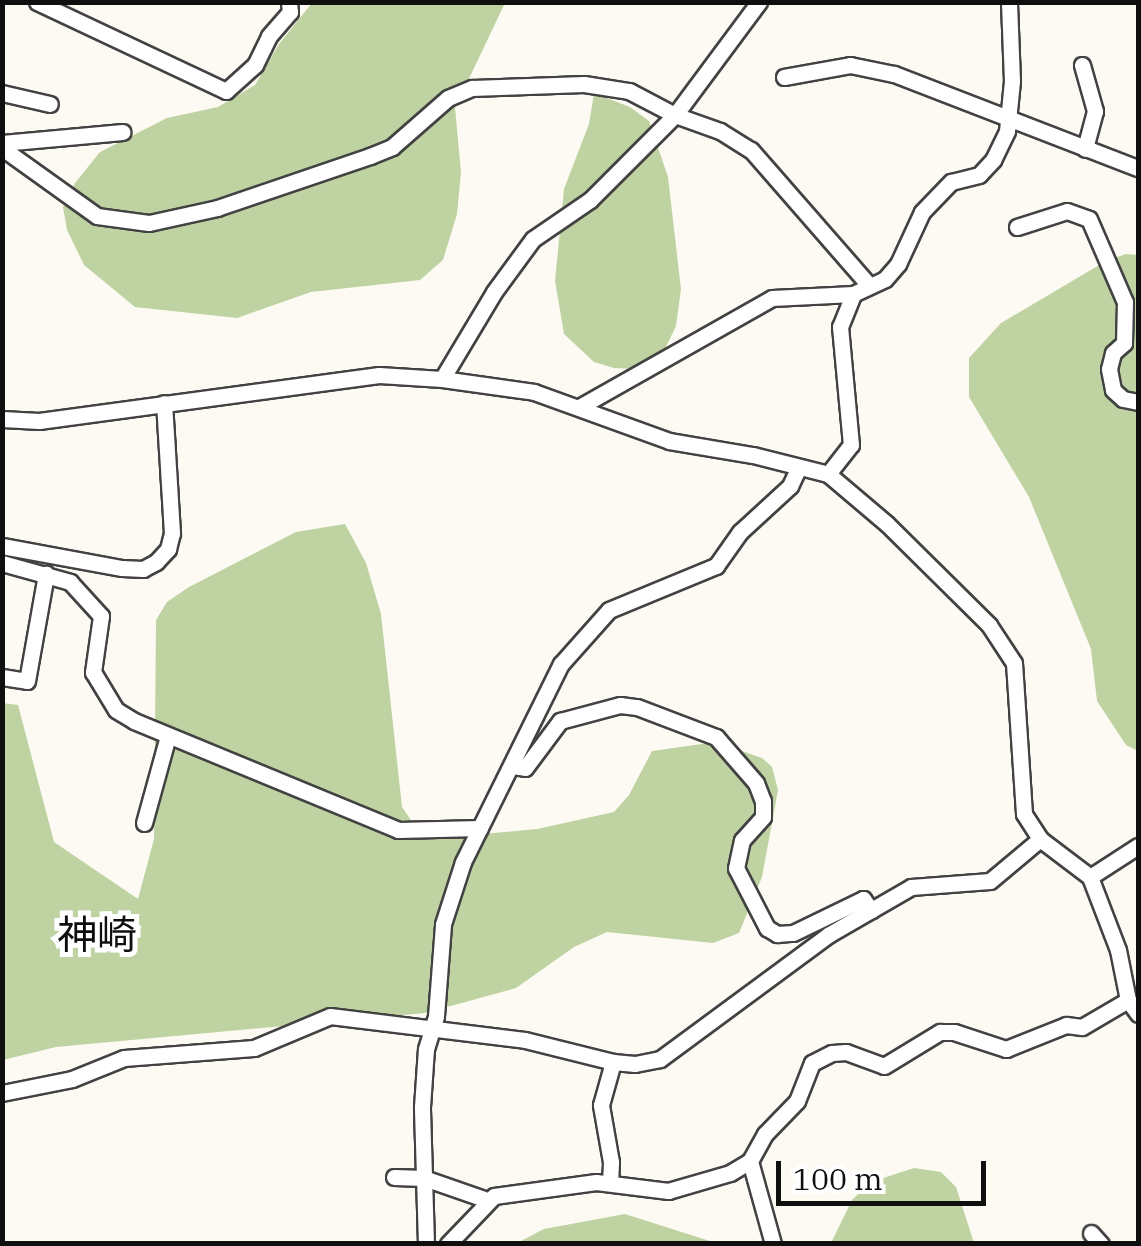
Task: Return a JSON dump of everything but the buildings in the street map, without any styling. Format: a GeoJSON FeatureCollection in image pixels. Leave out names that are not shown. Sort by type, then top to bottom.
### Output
{"type":"FeatureCollection","features":[{"type":"Feature","properties":{"kind":"street"},"geometry":{"type":"LineString","coordinates":[[37,2],[226,92],[255,65],[268,36],[290,12],[289,2]]}},
{"type":"Feature","properties":{"kind":"street"},"geometry":{"type":"LineString","coordinates":[[442,379],[494,292],[532,239],[590,200],[675,115],[759,2]]}},
{"type":"Feature","properties":{"kind":"street"},"geometry":{"type":"LineString","coordinates":[[581,406],[772,298],[853,294],[885,279],[898,264],[922,212],[951,182],[979,175],[992,160],[1009,118],[1009,2]]}},
{"type":"Feature","properties":{"kind":"street"},"geometry":{"type":"LineString","coordinates":[[784,77],[850,65],[894,74],[1138,168]]}},
{"type":"Feature","properties":{"kind":"street"},"geometry":{"type":"LineString","coordinates":[[1082,65],[1095,111],[1085,149]]}},
{"type":"Feature","properties":{"kind":"street"},"geometry":{"type":"LineString","coordinates":[[2,146],[97,216],[149,224],[218,208],[370,156],[392,146],[448,98],[472,88],[584,84],[629,91],[675,115],[720,131],[751,150],[868,284]]}},
{"type":"Feature","properties":{"kind":"street"},"geometry":{"type":"LineString","coordinates":[[2,93],[50,104]]}},
{"type":"Feature","properties":{"kind":"street"},"geometry":{"type":"LineString","coordinates":[[2,146],[122,132]]}},
{"type":"Feature","properties":{"kind":"street"},"geometry":{"type":"LineString","coordinates":[[1017,227],[1067,212],[1089,219],[1125,302],[1124,343],[1113,352],[1109,369],[1113,390],[1122,399],[1138,402]]}},
{"type":"Feature","properties":{"kind":"street"},"geometry":{"type":"LineString","coordinates":[[828,474],[851,445],[840,328],[853,294]]}},
{"type":"Feature","properties":{"kind":"street"},"geometry":{"type":"LineString","coordinates":[[2,419],[39,422],[379,375],[442,379],[534,392],[669,441],[828,474],[887,524],[989,625],[1014,663],[1024,814],[1040,838],[1090,877],[1118,950],[1128,1000],[1138,1014]]}},
{"type":"Feature","properties":{"kind":"street"},"geometry":{"type":"LineString","coordinates":[[2,546],[122,568],[143,569],[156,562],[168,549],[172,532],[164,403]]}},
{"type":"Feature","properties":{"kind":"street"},"geometry":{"type":"LineString","coordinates":[[426,1244],[422,1106],[430,1028],[436,1016],[443,924],[451,894],[480,828],[560,664],[609,610],[716,566],[740,532],[790,486],[799,467]]}},
{"type":"Feature","properties":{"kind":"street"},"geometry":{"type":"LineString","coordinates":[[2,563],[70,582],[100,616],[94,672],[116,710],[168,736],[398,830],[480,828]]}},
{"type":"Feature","properties":{"kind":"street"},"geometry":{"type":"LineString","coordinates":[[2,677],[28,681],[46,574]]}},
{"type":"Feature","properties":{"kind":"street"},"geometry":{"type":"LineString","coordinates":[[513,766],[526,768],[560,721],[620,705],[637,707],[716,737],[756,783],[764,800],[763,817],[742,840],[736,868],[767,928],[776,934],[793,932],[863,899],[871,910]]}},
{"type":"Feature","properties":{"kind":"street"},"geometry":{"type":"LineString","coordinates":[[144,823],[168,736]]}},
{"type":"Feature","properties":{"kind":"street"},"geometry":{"type":"LineString","coordinates":[[2,1093],[72,1079],[124,1058],[254,1048],[330,1016],[525,1040],[613,1062],[635,1064],[660,1059],[770,976],[871,910],[910,888],[990,881],[1040,838]]}},
{"type":"Feature","properties":{"kind":"street"},"geometry":{"type":"LineString","coordinates":[[1090,877],[1138,846]]}},
{"type":"Feature","properties":{"kind":"street"},"geometry":{"type":"LineString","coordinates":[[394,1177],[424,1178],[487,1200],[610,1182],[668,1191],[730,1173],[750,1161],[766,1134],[797,1101],[812,1063],[832,1053],[846,1052],[884,1066],[940,1032],[954,1032],[1006,1049],[1066,1025],[1082,1027],[1128,1000]]}},
{"type":"Feature","properties":{"kind":"street"},"geometry":{"type":"LineString","coordinates":[[610,1182],[612,1162],[601,1105],[613,1062]]}},
{"type":"Feature","properties":{"kind":"street"},"geometry":{"type":"LineString","coordinates":[[750,1161],[773,1244]]}},
{"type":"Feature","properties":{"kind":"street"},"geometry":{"type":"LineString","coordinates":[[448,1244],[487,1200]]}},
{"type":"Feature","properties":{"kind":"green space"},"geometry":{"type":"Polygon","coordinates":[[[312,3],[505,3],[455,108],[461,172],[457,214],[443,260],[420,280],[311,292],[237,318],[135,307],[84,265],[67,230],[63,207],[75,183],[100,152],[167,118],[218,107],[255,85],[279,44],[312,3]]]}},
{"type":"Feature","properties":{"kind":"green space"},"geometry":{"type":"Polygon","coordinates":[[[594,93],[630,107],[649,121],[668,177],[681,289],[676,326],[663,353],[638,369],[594,362],[564,334],[555,281],[564,189],[589,124],[594,93]]]}},
{"type":"Feature","properties":{"kind":"green space"},"geometry":{"type":"Polygon","coordinates":[[[1126,254],[1138,255],[1138,751],[1126,745],[1097,701],[1091,649],[1029,497],[969,397],[969,358],[1001,323],[1106,261],[1126,254]]]}},
{"type":"Feature","properties":{"kind":"green space"},"geometry":{"type":"Polygon","coordinates":[[[345,524],[366,563],[381,614],[402,807],[417,829],[441,838],[537,829],[614,812],[629,795],[652,751],[716,742],[762,758],[772,767],[778,790],[762,877],[739,933],[713,943],[607,932],[574,947],[516,988],[425,1013],[56,1047],[3,1060],[2,703],[18,705],[54,842],[138,899],[154,839],[156,620],[167,602],[189,587],[296,532],[345,524]]]}},
{"type":"Feature","properties":{"kind":"green space"},"geometry":{"type":"Polygon","coordinates":[[[914,1168],[941,1172],[956,1187],[974,1243],[831,1243],[852,1200],[871,1182],[914,1168]]]}},
{"type":"Feature","properties":{"kind":"green space"},"geometry":{"type":"Polygon","coordinates":[[[625,1214],[716,1243],[517,1243],[544,1229],[625,1214]]]}},
{"type":"Feature","properties":{"kind":"district","name":"神崎"},"geometry":{"type":"Point","coordinates":[97,934]}}]}
